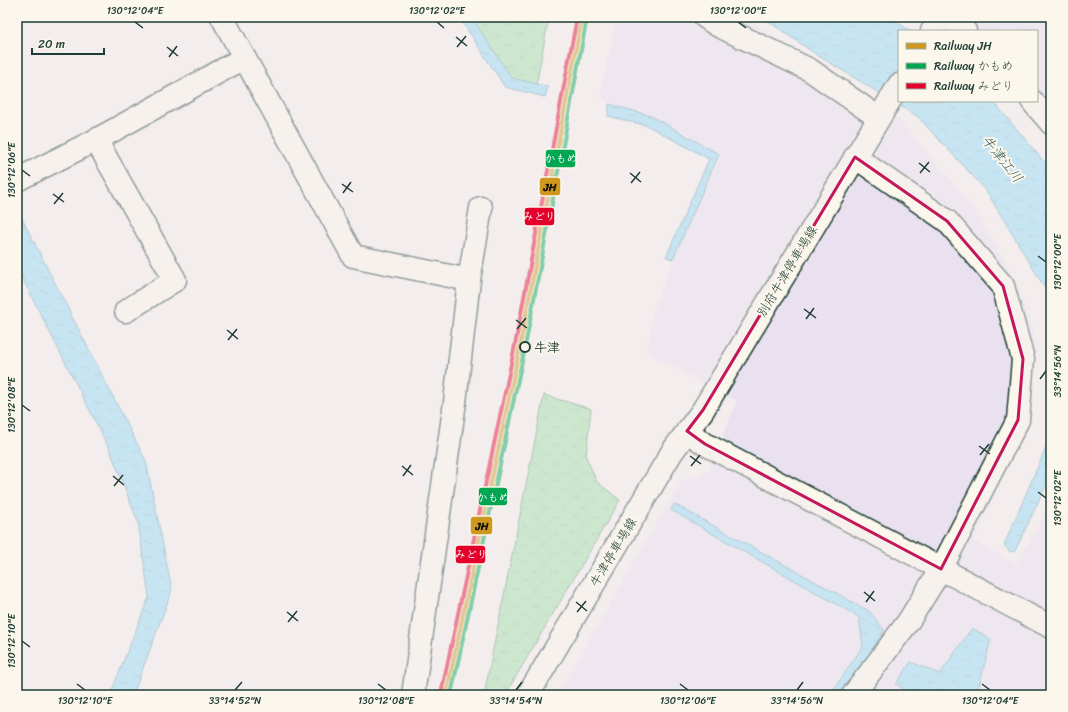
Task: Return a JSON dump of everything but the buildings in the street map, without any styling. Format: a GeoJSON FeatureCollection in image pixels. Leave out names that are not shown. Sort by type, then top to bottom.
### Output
{"type":"FeatureCollection","features":[{"type":"Feature","properties":{"kind":"street"},"geometry":{"type":"LineString","coordinates":[[222,17],[353,256],[469,280]]}},
{"type":"Feature","properties":{"kind":"street"},"geometry":{"type":"LineString","coordinates":[[705,17],[715,24],[810,70],[881,114]]}},
{"type":"Feature","properties":{"kind":"street"},"geometry":{"type":"LineString","coordinates":[[939,22],[962,30]]}},
{"type":"Feature","properties":{"kind":"street"},"geometry":{"type":"LineString","coordinates":[[17,180],[96,140],[244,58]]}},
{"type":"Feature","properties":{"kind":"street","name":"別府牛津停車場線"},"geometry":{"type":"LineString","coordinates":[[687,431],[703,410],[898,87]]}},
{"type":"Feature","properties":{"kind":"street"},"geometry":{"type":"LineString","coordinates":[[1033,102],[1051,123]]}},
{"type":"Feature","properties":{"kind":"street"},"geometry":{"type":"LineString","coordinates":[[96,140],[175,280],[126,311]]}},
{"type":"Feature","properties":{"kind":"street"},"geometry":{"type":"LineString","coordinates":[[853,695],[908,622],[941,569],[1018,420],[1023,359],[1003,286],[947,221],[855,157]]}},
{"type":"Feature","properties":{"kind":"street"},"geometry":{"type":"LineString","coordinates":[[413,695],[455,402],[469,280],[481,208]]}},
{"type":"Feature","properties":{"kind":"street"},"geometry":{"type":"LineString","coordinates":[[687,431],[705,444],[1051,627]]}},
{"type":"Feature","properties":{"kind":"street","name":"牛津停車場線"},"geometry":{"type":"LineString","coordinates":[[528,695],[672,452],[687,431]]}},
{"type":"Feature","properties":{"kind":"highlighted area"},"geometry":{"type":"Polygon","coordinates":[[[855,157],[947,221],[1003,286],[1023,359],[1018,420],[941,569],[705,444],[687,431],[703,410],[855,157]]]}},
{"type":"Feature","properties":{"kind":"shaded area"},"geometry":{"type":"Polygon","coordinates":[[[617,17],[748,17],[759,27],[898,119],[973,206],[1015,279],[1037,348],[1029,418],[974,541],[1016,564],[1051,504],[1051,695],[557,695],[681,481],[709,470],[737,401],[647,352],[654,309],[673,259],[719,154],[651,116],[609,104],[600,94],[617,17]]]}},
{"type":"Feature","properties":{"kind":"shaded area"},"geometry":{"type":"Polygon","coordinates":[[[919,17],[1051,17],[1051,138],[1049,140],[1017,102],[1038,102],[1038,30],[942,30],[919,17]]]}},
{"type":"Feature","properties":{"kind":"green space"},"geometry":{"type":"Polygon","coordinates":[[[466,17],[549,17],[535,91],[509,84],[466,17]]]}},
{"type":"Feature","properties":{"kind":"green space"},"geometry":{"type":"Polygon","coordinates":[[[544,395],[591,409],[586,457],[597,482],[620,500],[505,695],[484,695],[544,395]]]}},
{"type":"Feature","properties":{"kind":"water"},"geometry":{"type":"Polygon","coordinates":[[[459,17],[471,17],[512,78],[548,87],[545,97],[505,87],[459,17]]]}},
{"type":"Feature","properties":{"kind":"water","name":"牛津江川"},"geometry":{"type":"Polygon","coordinates":[[[762,17],[889,17],[909,30],[898,30],[898,102],[994,102],[1051,170],[1051,303],[1048,293],[985,189],[917,116],[817,55],[762,17]]]}},
{"type":"Feature","properties":{"kind":"water"},"geometry":{"type":"Polygon","coordinates":[[[609,104],[651,116],[719,154],[673,259],[666,257],[709,159],[648,126],[608,116],[609,104]]]}},
{"type":"Feature","properties":{"kind":"water"},"geometry":{"type":"Polygon","coordinates":[[[17,209],[146,461],[172,590],[133,695],[110,695],[149,597],[138,522],[110,450],[17,268],[17,209]]]}},
{"type":"Feature","properties":{"kind":"water"},"geometry":{"type":"Polygon","coordinates":[[[1051,436],[1051,475],[1015,551],[1010,552],[1004,545],[1051,436]]]}},
{"type":"Feature","properties":{"kind":"water"},"geometry":{"type":"Polygon","coordinates":[[[674,504],[869,611],[884,630],[874,648],[842,695],[830,695],[863,646],[859,617],[671,510],[674,504]]]}},
{"type":"Feature","properties":{"kind":"water"},"geometry":{"type":"Polygon","coordinates":[[[972,628],[991,639],[977,694],[979,695],[914,695],[896,684],[911,662],[940,674],[972,628]]]}},
{"type":"Feature","properties":{"kind":"rail line","name":"みどり"},"geometry":{"type":"LineString","coordinates":[[441,694],[515,345],[577,17]]}},
{"type":"Feature","properties":{"kind":"rail line","name":"JH"},"geometry":{"type":"LineString","coordinates":[[446,695],[520,346],[582,17]]}},
{"type":"Feature","properties":{"kind":"rail line","name":"かもめ"},"geometry":{"type":"LineString","coordinates":[[451,695],[525,347],[587,18]]}},
{"type":"Feature","properties":{"kind":"place","name":"牛津"},"geometry":{"type":"Point","coordinates":[525,347]}}]}
